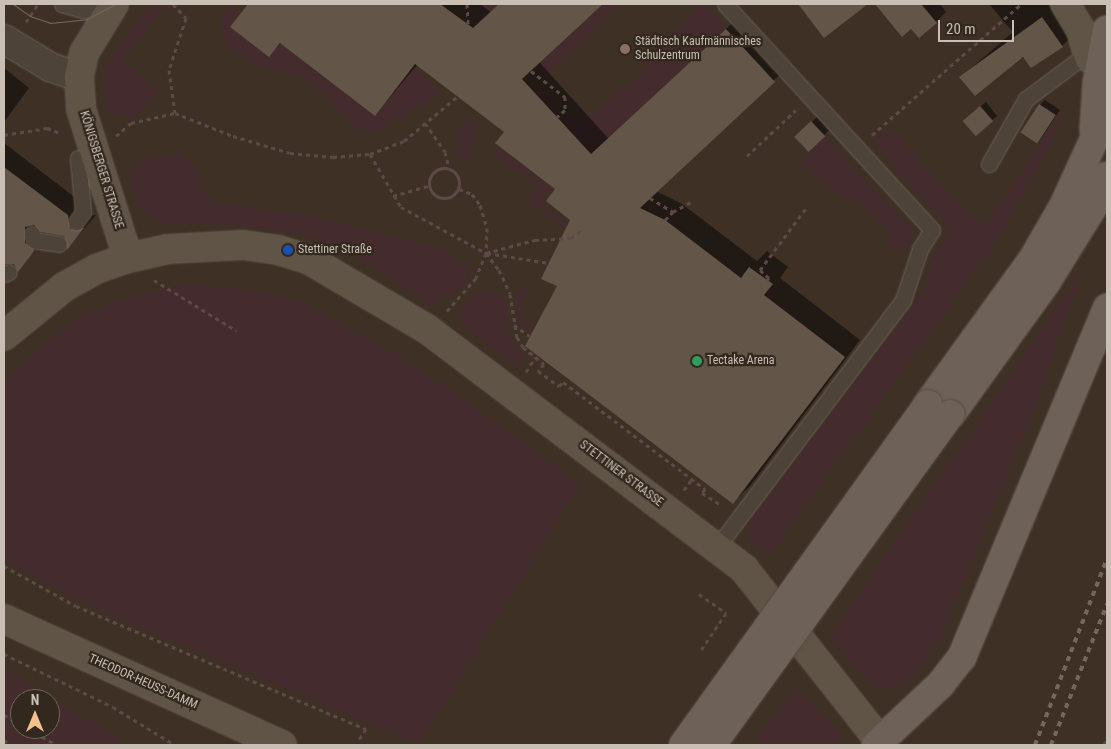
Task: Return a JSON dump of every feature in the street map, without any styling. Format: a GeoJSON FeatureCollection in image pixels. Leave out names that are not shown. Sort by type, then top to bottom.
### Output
{"type":"FeatureCollection","features":[{"type":"Feature","properties":{"kind":"main road"},"geometry":{"type":"LineString","coordinates":[[1065,4],[1081,31],[1091,65],[1098,111],[1090,152]]}},
{"type":"Feature","properties":{"kind":"main road","name":"KÖNIGSBERGER STRASSE"},"geometry":{"type":"LineString","coordinates":[[113,5],[84,53],[79,77],[81,110],[136,256]]}},
{"type":"Feature","properties":{"kind":"main road"},"geometry":{"type":"LineString","coordinates":[[1091,65],[1107,30]]}},
{"type":"Feature","properties":{"kind":"main road"},"geometry":{"type":"LineString","coordinates":[[712,745],[940,409],[1033,259],[1090,152],[1107,110]]}},
{"type":"Feature","properties":{"kind":"main road"},"geometry":{"type":"LineString","coordinates":[[683,745],[940,409],[1047,281],[1092,208],[1107,176]]}},
{"type":"Feature","properties":{"kind":"main road","name":"STETTINER STRASSE"},"geometry":{"type":"LineString","coordinates":[[4,336],[64,287],[96,269],[136,256],[205,246],[243,246],[278,250],[337,274],[435,335],[744,569],[766,593],[880,744]]}},
{"type":"Feature","properties":{"kind":"main road"},"geometry":{"type":"LineString","coordinates":[[880,744],[940,685],[962,657],[1107,308]]}},
{"type":"Feature","properties":{"kind":"main road","name":"THEODOR-HEUSS-DAMM"},"geometry":{"type":"LineString","coordinates":[[4,619],[282,745]]}},
{"type":"Feature","properties":{"kind":"street"},"geometry":{"type":"LineString","coordinates":[[4,39],[50,67],[79,77]]}},
{"type":"Feature","properties":{"kind":"lane"},"geometry":{"type":"LineString","coordinates":[[62,4],[83,10],[113,5]]}},
{"type":"Feature","properties":{"kind":"lane"},"geometry":{"type":"LineString","coordinates":[[717,547],[903,300],[920,249],[932,230],[725,4]]}},
{"type":"Feature","properties":{"kind":"lane"},"geometry":{"type":"LineString","coordinates":[[989,164],[1026,99],[1091,65]]}},
{"type":"Feature","properties":{"kind":"lane"},"geometry":{"type":"LineString","coordinates":[[76,222],[83,212],[78,158]]}},
{"type":"Feature","properties":{"kind":"lane"},"geometry":{"type":"LineString","coordinates":[[32,234],[34,240],[59,244]]}},
{"type":"Feature","properties":{"kind":"path"},"geometry":{"type":"LineString","coordinates":[[173,4],[186,18],[169,70],[175,113]]}},
{"type":"Feature","properties":{"kind":"path"},"geometry":{"type":"LineString","coordinates":[[468,4],[468,25]]}},
{"type":"Feature","properties":{"kind":"path"},"geometry":{"type":"LineString","coordinates":[[873,134],[1021,4]]}},
{"type":"Feature","properties":{"kind":"path"},"geometry":{"type":"LineString","coordinates":[[531,71],[565,97],[565,110],[557,117]]}},
{"type":"Feature","properties":{"kind":"path"},"geometry":{"type":"LineString","coordinates":[[131,123],[175,113],[226,134],[290,153],[333,157],[370,154],[404,141],[458,96]]}},
{"type":"Feature","properties":{"kind":"path"},"geometry":{"type":"LineString","coordinates":[[425,124],[445,152],[449,168],[457,174],[459,189]]}},
{"type":"Feature","properties":{"kind":"path"},"geometry":{"type":"LineString","coordinates":[[747,156],[781,124]]}},
{"type":"Feature","properties":{"kind":"path"},"geometry":{"type":"LineString","coordinates":[[4,135],[47,128],[66,138],[78,158]]}},
{"type":"Feature","properties":{"kind":"path"},"geometry":{"type":"LineString","coordinates":[[370,154],[393,196],[415,216],[486,253],[549,263]]}},
{"type":"Feature","properties":{"kind":"path"},"geometry":{"type":"LineString","coordinates":[[449,168],[434,171],[429,186],[433,195],[443,198],[452,196],[459,189]]}},
{"type":"Feature","properties":{"kind":"path"},"geometry":{"type":"LineString","coordinates":[[393,196],[429,186]]}},
{"type":"Feature","properties":{"kind":"path"},"geometry":{"type":"LineString","coordinates":[[450,308],[476,278],[486,253],[486,228],[480,205],[472,194],[459,189]]}},
{"type":"Feature","properties":{"kind":"path"},"geometry":{"type":"LineString","coordinates":[[650,198],[674,212]]}},
{"type":"Feature","properties":{"kind":"path"},"geometry":{"type":"LineString","coordinates":[[665,220],[674,212],[693,201]]}},
{"type":"Feature","properties":{"kind":"path"},"geometry":{"type":"LineString","coordinates":[[767,280],[769,278],[760,270],[807,207]]}},
{"type":"Feature","properties":{"kind":"path"},"geometry":{"type":"LineString","coordinates":[[486,253],[535,240],[571,238],[582,230]]}},
{"type":"Feature","properties":{"kind":"path"},"geometry":{"type":"LineString","coordinates":[[486,253],[499,270],[510,294],[513,325],[522,347],[544,364],[538,371],[559,386],[563,382],[692,479],[715,503],[720,506],[723,503]]}},
{"type":"Feature","properties":{"kind":"path"},"geometry":{"type":"LineString","coordinates":[[136,256],[152,278],[236,331]]}},
{"type":"Feature","properties":{"kind":"path"},"geometry":{"type":"LineString","coordinates":[[513,325],[530,336]]}},
{"type":"Feature","properties":{"kind":"path"},"geometry":{"type":"LineString","coordinates":[[524,374],[535,356]]}},
{"type":"Feature","properties":{"kind":"path"},"geometry":{"type":"LineString","coordinates":[[684,490],[692,479]]}},
{"type":"Feature","properties":{"kind":"path"},"geometry":{"type":"LineString","coordinates":[[4,566],[76,606],[366,729],[358,741]]}},
{"type":"Feature","properties":{"kind":"path"},"geometry":{"type":"LineString","coordinates":[[699,594],[726,613],[701,650]]}},
{"type":"Feature","properties":{"kind":"path"},"geometry":{"type":"LineString","coordinates":[[4,654],[113,706],[175,745]]}},
{"type":"Feature","properties":{"kind":"path"},"geometry":{"type":"LineString","coordinates":[[1104,745],[1107,738]]}},
{"type":"Feature","properties":{"kind":"path"},"geometry":{"type":"LineString","coordinates":[[4,740],[12,745]]}},
{"type":"Feature","properties":{"kind":"shaded area"},"geometry":{"type":"Polygon","coordinates":[[[150,4],[166,5],[123,61],[157,90],[157,96],[131,120],[106,109],[104,81],[107,62],[150,4]]]}},
{"type":"Feature","properties":{"kind":"shaded area"},"geometry":{"type":"Polygon","coordinates":[[[479,4],[499,4],[487,16],[477,6],[479,4]]]}},
{"type":"Feature","properties":{"kind":"shaded area"},"geometry":{"type":"Polygon","coordinates":[[[603,4],[622,4],[545,78],[535,68],[603,4]]]}},
{"type":"Feature","properties":{"kind":"shaded area"},"geometry":{"type":"Polygon","coordinates":[[[703,4],[726,29],[591,154],[561,121],[570,113],[584,122],[647,68],[642,61],[703,4]]]}},
{"type":"Feature","properties":{"kind":"shaded area"},"geometry":{"type":"Polygon","coordinates":[[[231,5],[241,12],[230,27],[268,57],[280,43],[375,116],[412,68],[441,90],[436,97],[432,95],[427,99],[430,102],[423,107],[417,104],[409,110],[411,115],[405,120],[399,116],[380,131],[360,130],[317,87],[297,76],[255,65],[229,47],[221,29],[222,17],[231,5]]]}},
{"type":"Feature","properties":{"kind":"shaded area"},"geometry":{"type":"Polygon","coordinates":[[[538,84],[560,109],[554,114],[532,89],[538,84]]]}},
{"type":"Feature","properties":{"kind":"shaded area"},"geometry":{"type":"Polygon","coordinates":[[[1065,106],[1049,148],[1001,235],[768,557],[747,538],[748,523],[928,285],[930,260],[951,231],[872,142],[889,127],[983,228],[1065,106]]]}},
{"type":"Feature","properties":{"kind":"shaded area"},"geometry":{"type":"Polygon","coordinates":[[[468,118],[478,125],[471,147],[475,152],[466,162],[453,152],[460,145],[455,138],[468,118]]]}},
{"type":"Feature","properties":{"kind":"shaded area"},"geometry":{"type":"Polygon","coordinates":[[[825,136],[912,230],[912,240],[906,249],[889,250],[889,231],[862,205],[832,191],[804,167],[802,160],[825,136]]]}},
{"type":"Feature","properties":{"kind":"shaded area"},"geometry":{"type":"Polygon","coordinates":[[[497,147],[552,188],[542,203],[577,230],[561,234],[564,228],[527,201],[537,187],[492,153],[497,147]]]}},
{"type":"Feature","properties":{"kind":"shaded area"},"geometry":{"type":"Polygon","coordinates":[[[163,155],[179,155],[193,161],[203,187],[212,202],[311,216],[444,249],[466,264],[469,276],[460,288],[431,306],[374,266],[338,247],[300,234],[223,223],[164,223],[150,218],[139,206],[128,173],[143,160],[163,155]]]}},
{"type":"Feature","properties":{"kind":"shaded area"},"geometry":{"type":"Polygon","coordinates":[[[1083,270],[1032,415],[944,630],[917,674],[904,685],[881,690],[871,685],[829,637],[1083,270]]]}},
{"type":"Feature","properties":{"kind":"shaded area"},"geometry":{"type":"Polygon","coordinates":[[[524,283],[532,288],[523,303],[523,317],[536,325],[533,330],[519,321],[516,297],[524,283]]]}},
{"type":"Feature","properties":{"kind":"shaded area"},"geometry":{"type":"Polygon","coordinates":[[[192,284],[251,290],[302,301],[398,356],[478,409],[580,484],[419,745],[83,603],[4,560],[4,380],[49,340],[81,317],[117,300],[192,284]]]}},
{"type":"Feature","properties":{"kind":"shaded area"},"geometry":{"type":"Polygon","coordinates":[[[490,289],[506,300],[512,340],[525,358],[518,368],[461,325],[459,314],[470,297],[490,289]]]}},
{"type":"Feature","properties":{"kind":"shaded area"},"geometry":{"type":"Polygon","coordinates":[[[4,670],[36,689],[10,689],[10,739],[60,739],[60,704],[129,745],[4,745],[4,670]]]}},
{"type":"Feature","properties":{"kind":"shaded area"},"geometry":{"type":"Polygon","coordinates":[[[795,689],[842,735],[842,745],[751,745],[795,689]]]}},
{"type":"Feature","properties":{"kind":"building"},"geometry":{"type":"Polygon","coordinates":[[[248,4],[440,4],[473,28],[499,4],[603,4],[522,79],[591,154],[726,29],[775,82],[640,208],[665,220],[741,278],[749,267],[773,284],[764,295],[845,357],[733,504],[525,346],[557,286],[541,279],[570,220],[546,201],[555,189],[495,143],[504,132],[415,64],[375,116],[280,43],[269,57],[230,27],[248,4]]]}},
{"type":"Feature","properties":{"kind":"building"},"geometry":{"type":"Polygon","coordinates":[[[798,4],[868,4],[824,38],[798,4]]]}},
{"type":"Feature","properties":{"kind":"building"},"geometry":{"type":"Polygon","coordinates":[[[875,4],[921,4],[937,23],[919,38],[911,29],[902,37],[875,4]]]}},
{"type":"Feature","properties":{"kind":"building"},"geometry":{"type":"Polygon","coordinates":[[[1042,17],[1063,47],[1031,68],[1023,57],[975,96],[959,77],[1042,17]]]}},
{"type":"Feature","properties":{"kind":"building"},"geometry":{"type":"Polygon","coordinates":[[[1039,104],[1056,115],[1037,143],[1020,133],[1039,104]]]}},
{"type":"Feature","properties":{"kind":"building"},"geometry":{"type":"Polygon","coordinates":[[[980,106],[993,121],[976,136],[963,121],[980,106]]]}},
{"type":"Feature","properties":{"kind":"building"},"geometry":{"type":"Polygon","coordinates":[[[811,121],[825,136],[809,152],[794,137],[811,121]]]}},
{"type":"Feature","properties":{"kind":"building"},"geometry":{"type":"Polygon","coordinates":[[[4,167],[68,215],[70,229],[84,228],[67,250],[64,236],[41,232],[34,225],[25,227],[25,243],[35,250],[18,272],[14,264],[4,264],[4,167]]]}},
{"type":"Feature","properties":{"kind":"tram line"},"geometry":{"type":"LineString","coordinates":[[13,4],[30,16],[50,23],[87,19],[115,4]]}},
{"type":"Feature","properties":{"kind":"railway"},"geometry":{"type":"LineString","coordinates":[[1035,745],[1107,558]]}},
{"type":"Feature","properties":{"kind":"railway"},"geometry":{"type":"LineString","coordinates":[[1051,745],[1107,604]]}},
{"type":"Feature","properties":{"kind":"place","name":"Städtisch Kaufmännisches Schulzentrum"},"geometry":{"type":"Point","coordinates":[625,49]}},
{"type":"Feature","properties":{"kind":"place","name":"Stettiner Straße"},"geometry":{"type":"Point","coordinates":[288,250]}},
{"type":"Feature","properties":{"kind":"place","name":"Tectake Arena"},"geometry":{"type":"Point","coordinates":[697,361]}}]}
